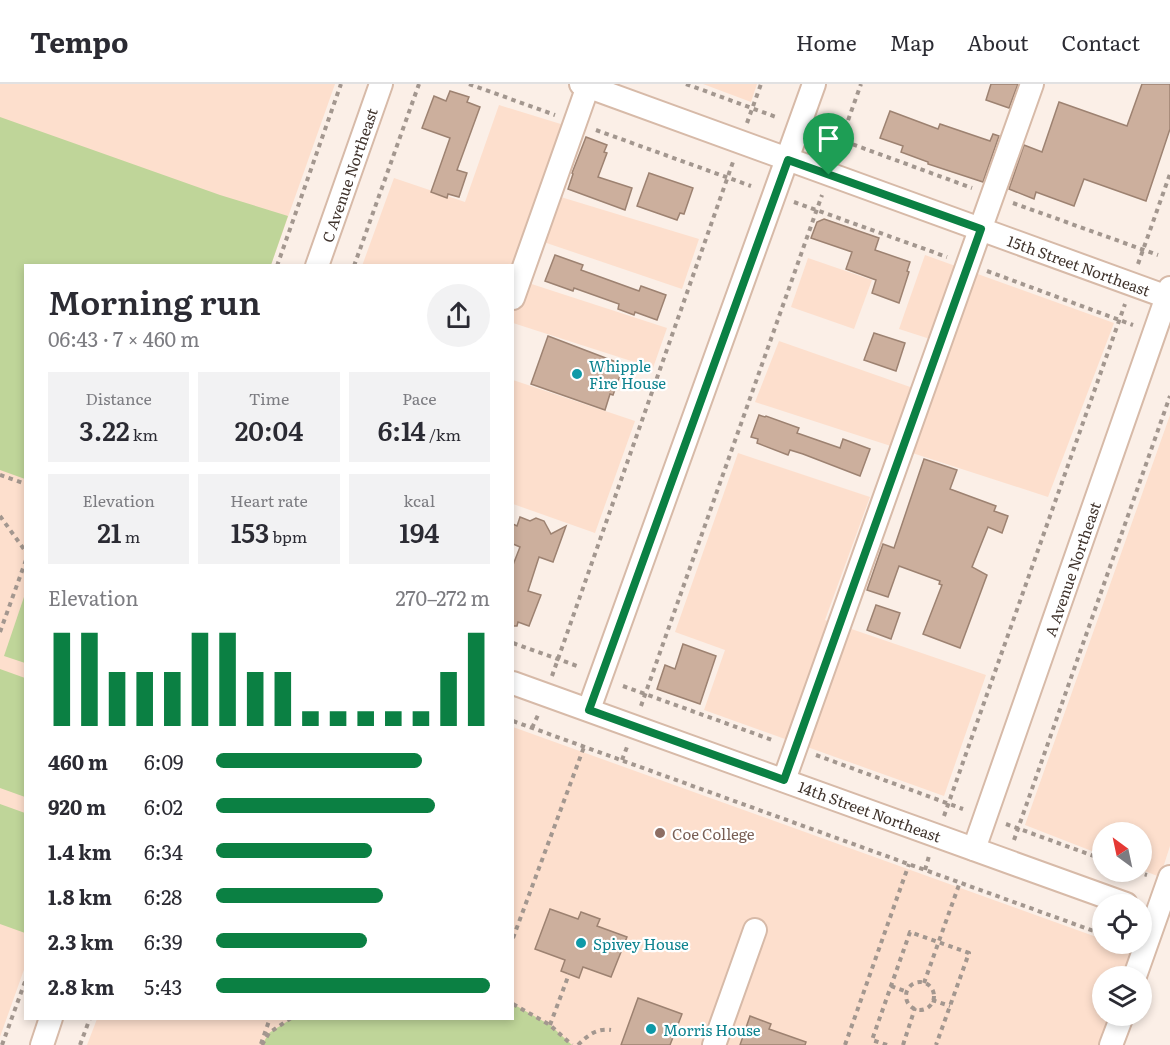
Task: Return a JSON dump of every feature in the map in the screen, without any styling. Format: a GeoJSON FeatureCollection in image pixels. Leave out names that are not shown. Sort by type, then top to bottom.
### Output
{"type":"FeatureCollection","features":[{"type":"Feature","properties":{"kind":"street","name":"C Avenue Northeast"},"geometry":{"type":"LineString","coordinates":[[318,264],[381,84]]}},
{"type":"Feature","properties":{"kind":"street"},"geometry":{"type":"LineString","coordinates":[[589,710],[814,84]]}},
{"type":"Feature","properties":{"kind":"street"},"geometry":{"type":"LineString","coordinates":[[784,780],[1032,84]]}},
{"type":"Feature","properties":{"kind":"street"},"geometry":{"type":"LineString","coordinates":[[514,295],[575,123],[585,85]]}},
{"type":"Feature","properties":{"kind":"street","name":"15th Street Northeast"},"geometry":{"type":"LineString","coordinates":[[585,85],[788,160],[1169,295]]}},
{"type":"Feature","properties":{"kind":"street","name":"A Avenue Northeast"},"geometry":{"type":"LineString","coordinates":[[974,849],[1169,295]]}},
{"type":"Feature","properties":{"kind":"street","name":"14th Street Northeast"},"geometry":{"type":"LineString","coordinates":[[514,682],[1098,894]]}},
{"type":"Feature","properties":{"kind":"street"},"geometry":{"type":"LineString","coordinates":[[1138,966],[1170,877]]}},
{"type":"Feature","properties":{"kind":"street"},"geometry":{"type":"LineString","coordinates":[[714,1045],[755,930]]}},
{"type":"Feature","properties":{"kind":"street"},"geometry":{"type":"LineString","coordinates":[[42,1045],[50,1020]]}},
{"type":"Feature","properties":{"kind":"street"},"geometry":{"type":"LineString","coordinates":[[1111,1045],[1118,1026]]}},
{"type":"Feature","properties":{"kind":"path"},"geometry":{"type":"LineString","coordinates":[[278,264],[341,84]]}},
{"type":"Feature","properties":{"kind":"path"},"geometry":{"type":"LineString","coordinates":[[355,264],[418,84]]}},
{"type":"Feature","properties":{"kind":"path"},"geometry":{"type":"LineString","coordinates":[[469,84],[751,186]]}},
{"type":"Feature","properties":{"kind":"path"},"geometry":{"type":"LineString","coordinates":[[686,84],[776,117]]}},
{"type":"Feature","properties":{"kind":"path"},"geometry":{"type":"LineString","coordinates":[[746,128],[761,84]]}},
{"type":"Feature","properties":{"kind":"path"},"geometry":{"type":"LineString","coordinates":[[834,159],[861,84]]}},
{"type":"Feature","properties":{"kind":"path"},"geometry":{"type":"LineString","coordinates":[[551,679],[734,159]]}},
{"type":"Feature","properties":{"kind":"path"},"geometry":{"type":"LineString","coordinates":[[1136,270],[1170,174]]}},
{"type":"Feature","properties":{"kind":"path"},"geometry":{"type":"LineString","coordinates":[[641,706],[823,191]]}},
{"type":"Feature","properties":{"kind":"path"},"geometry":{"type":"LineString","coordinates":[[944,816],[1126,300]]}},
{"type":"Feature","properties":{"kind":"path"},"geometry":{"type":"LineString","coordinates":[[1006,861],[1170,396]]}},
{"type":"Feature","properties":{"kind":"path"},"geometry":{"type":"LineString","coordinates":[[0,475],[24,483]]}},
{"type":"Feature","properties":{"kind":"path"},"geometry":{"type":"LineString","coordinates":[[0,516],[23,545]]}},
{"type":"Feature","properties":{"kind":"path"},"geometry":{"type":"LineString","coordinates":[[0,632],[24,566]]}},
{"type":"Feature","properties":{"kind":"path"},"geometry":{"type":"LineString","coordinates":[[514,643],[583,668]]}},
{"type":"Feature","properties":{"kind":"path"},"geometry":{"type":"LineString","coordinates":[[532,728],[540,709]]}},
{"type":"Feature","properties":{"kind":"path"},"geometry":{"type":"LineString","coordinates":[[514,721],[1092,930]]}},
{"type":"Feature","properties":{"kind":"path"},"geometry":{"type":"LineString","coordinates":[[622,760],[627,746]]}},
{"type":"Feature","properties":{"kind":"path"},"geometry":{"type":"LineString","coordinates":[[514,935],[584,747]]}},
{"type":"Feature","properties":{"kind":"path"},"geometry":{"type":"LineString","coordinates":[[1005,824],[1092,855]]}},
{"type":"Feature","properties":{"kind":"path"},"geometry":{"type":"LineString","coordinates":[[924,870],[930,856]]}},
{"type":"Feature","properties":{"kind":"path"},"geometry":{"type":"LineString","coordinates":[[845,1045],[909,864]]}},
{"type":"Feature","properties":{"kind":"path"},"geometry":{"type":"LineString","coordinates":[[924,983],[960,882]]}},
{"type":"Feature","properties":{"kind":"path"},"geometry":{"type":"LineString","coordinates":[[887,1045],[872,1040],[910,932],[969,953],[936,1045]]}},
{"type":"Feature","properties":{"kind":"path"},"geometry":{"type":"LineString","coordinates":[[550,1025],[569,974]]}},
{"type":"Feature","properties":{"kind":"path"},"geometry":{"type":"LineString","coordinates":[[919,981],[930,985],[934,995],[930,1006],[921,1010],[910,1006],[905,996],[907,992],[909,986],[919,981]]}},
{"type":"Feature","properties":{"kind":"path"},"geometry":{"type":"LineString","coordinates":[[2,1045],[24,984]]}},
{"type":"Feature","properties":{"kind":"path"},"geometry":{"type":"LineString","coordinates":[[891,986],[907,992]]}},
{"type":"Feature","properties":{"kind":"path"},"geometry":{"type":"LineString","coordinates":[[932,1000],[950,1006]]}},
{"type":"Feature","properties":{"kind":"path"},"geometry":{"type":"LineString","coordinates":[[514,1005],[550,1025],[572,1045]]}},
{"type":"Feature","properties":{"kind":"path"},"geometry":{"type":"LineString","coordinates":[[903,1045],[915,1008]]}},
{"type":"Feature","properties":{"kind":"path"},"geometry":{"type":"LineString","coordinates":[[80,1045],[89,1020]]}},
{"type":"Feature","properties":{"kind":"path"},"geometry":{"type":"LineString","coordinates":[[261,1045],[269,1020]]}},
{"type":"Feature","properties":{"kind":"path"},"geometry":{"type":"LineString","coordinates":[[261,1045],[269,1033],[288,1020]]}},
{"type":"Feature","properties":{"kind":"path"},"geometry":{"type":"LineString","coordinates":[[578,1045],[588,1035],[602,1029],[611,1030]]}},
{"type":"Feature","properties":{"kind":"shaded area"},"geometry":{"type":"Polygon","coordinates":[[[0,84],[335,84],[271,264],[24,264],[24,970],[0,1037],[0,84]]]}},
{"type":"Feature","properties":{"kind":"shaded area"},"geometry":{"type":"Polygon","coordinates":[[[703,84],[757,84],[751,102],[703,84]]]}},
{"type":"Feature","properties":{"kind":"shaded area"},"geometry":{"type":"Polygon","coordinates":[[[499,105],[564,125],[541,191],[699,239],[682,289],[523,235],[514,266],[514,264],[363,264],[394,178],[465,202],[499,105]]]}},
{"type":"Feature","properties":{"kind":"shaded area"},"geometry":{"type":"Polygon","coordinates":[[[925,255],[1114,323],[1048,497],[755,402],[779,341],[913,388],[930,339],[899,329],[925,255]]]}},
{"type":"Feature","properties":{"kind":"shaded area"},"geometry":{"type":"Polygon","coordinates":[[[808,258],[872,280],[854,329],[791,307],[808,258]]]}},
{"type":"Feature","properties":{"kind":"shaded area"},"geometry":{"type":"Polygon","coordinates":[[[514,278],[667,328],[653,368],[514,323],[514,278]]]}},
{"type":"Feature","properties":{"kind":"shaded area"},"geometry":{"type":"Polygon","coordinates":[[[514,380],[635,421],[595,533],[514,504],[514,380]]]}},
{"type":"Feature","properties":{"kind":"shaded area"},"geometry":{"type":"Polygon","coordinates":[[[1170,415],[1170,846],[1160,877],[1152,874],[1152,822],[1092,822],[1092,851],[1025,825],[1170,415]]]}},
{"type":"Feature","properties":{"kind":"shaded area"},"geometry":{"type":"Polygon","coordinates":[[[738,453],[870,497],[825,620],[986,675],[944,796],[704,710],[725,650],[675,632],[738,453]]]}},
{"type":"Feature","properties":{"kind":"shaded area","name":"Coe College"},"geometry":{"type":"Polygon","coordinates":[[[514,727],[1092,935],[1092,954],[1132,954],[1127,966],[1092,966],[1092,1026],[1107,1026],[1100,1045],[87,1045],[97,1020],[514,1020],[514,727]]]}},
{"type":"Feature","properties":{"kind":"green space"},"geometry":{"type":"Polygon","coordinates":[[[0,117],[220,195],[288,216],[271,264],[24,264],[24,479],[0,470],[0,117]]]}},
{"type":"Feature","properties":{"kind":"green space"},"geometry":{"type":"Polygon","coordinates":[[[24,597],[24,662],[4,656],[24,597]]]}},
{"type":"Feature","properties":{"kind":"green space"},"geometry":{"type":"Polygon","coordinates":[[[0,669],[24,678],[24,797],[0,788],[0,669]]]}},
{"type":"Feature","properties":{"kind":"green space"},"geometry":{"type":"Polygon","coordinates":[[[0,804],[24,813],[24,933],[0,924],[0,804]]]}},
{"type":"Feature","properties":{"kind":"green space"},"geometry":{"type":"Polygon","coordinates":[[[514,1005],[550,1025],[572,1045],[262,1045],[269,1033],[289,1020],[514,1020],[514,1005]]]}},
{"type":"Feature","properties":{"kind":"building"},"geometry":{"type":"Polygon","coordinates":[[[991,84],[1018,84],[1009,108],[986,100],[991,84]]]}},
{"type":"Feature","properties":{"kind":"building"},"geometry":{"type":"Polygon","coordinates":[[[1142,84],[1170,84],[1170,129],[1146,201],[1084,179],[1074,206],[1036,192],[1034,199],[1009,189],[1024,145],[1042,152],[1059,102],[1127,126],[1142,84]]]}},
{"type":"Feature","properties":{"kind":"building"},"geometry":{"type":"Polygon","coordinates":[[[450,91],[469,97],[467,102],[480,107],[457,170],[467,173],[459,197],[448,194],[447,198],[431,192],[450,138],[422,128],[434,96],[446,101],[450,91]]]}},
{"type":"Feature","properties":{"kind":"building"},"geometry":{"type":"Polygon","coordinates":[[[890,111],[938,129],[940,124],[990,141],[993,134],[999,136],[983,182],[928,164],[928,162],[901,152],[903,146],[880,138],[890,111]]]}},
{"type":"Feature","properties":{"kind":"building"},"geometry":{"type":"Polygon","coordinates":[[[586,137],[607,145],[604,152],[607,153],[598,177],[632,188],[625,210],[568,189],[586,137]]]}},
{"type":"Feature","properties":{"kind":"building"},"geometry":{"type":"Polygon","coordinates":[[[649,173],[693,188],[684,214],[680,213],[677,220],[637,206],[649,173]]]}},
{"type":"Feature","properties":{"kind":"building"},"geometry":{"type":"Polygon","coordinates":[[[824,219],[879,238],[875,250],[910,262],[899,303],[872,293],[876,280],[846,269],[852,252],[811,238],[817,222],[824,219]]]}},
{"type":"Feature","properties":{"kind":"building"},"geometry":{"type":"Polygon","coordinates":[[[555,255],[583,265],[581,270],[639,291],[641,286],[666,295],[657,320],[618,309],[619,304],[574,288],[573,291],[545,281],[555,255]]]}},
{"type":"Feature","properties":{"kind":"building"},"geometry":{"type":"Polygon","coordinates":[[[874,333],[905,343],[896,371],[864,360],[874,333]]]}},
{"type":"Feature","properties":{"kind":"building","name":"Whipple Fire House"},"geometry":{"type":"Polygon","coordinates":[[[548,336],[624,365],[605,410],[531,384],[548,336]]]}},
{"type":"Feature","properties":{"kind":"building"},"geometry":{"type":"Polygon","coordinates":[[[759,415],[799,428],[797,433],[840,448],[843,439],[870,449],[860,476],[803,454],[790,450],[788,455],[757,443],[758,439],[751,437],[759,415]]]}},
{"type":"Feature","properties":{"kind":"building"},"geometry":{"type":"Polygon","coordinates":[[[924,459],[957,470],[950,489],[996,506],[994,511],[1008,516],[1002,533],[988,527],[972,567],[987,575],[960,648],[923,634],[942,585],[939,584],[940,581],[899,566],[888,597],[867,590],[883,544],[894,548],[924,459]]]}},
{"type":"Feature","properties":{"kind":"building"},"geometry":{"type":"Polygon","coordinates":[[[520,517],[530,521],[536,518],[544,521],[551,534],[566,526],[553,562],[539,557],[528,591],[541,595],[529,626],[518,622],[517,626],[514,626],[514,562],[520,547],[514,544],[514,524],[517,526],[520,517]]]}},
{"type":"Feature","properties":{"kind":"building"},"geometry":{"type":"Polygon","coordinates":[[[876,605],[900,613],[891,639],[867,630],[876,605]]]}},
{"type":"Feature","properties":{"kind":"building"},"geometry":{"type":"Polygon","coordinates":[[[683,644],[716,656],[700,704],[657,689],[665,665],[675,669],[683,644]]]}},
{"type":"Feature","properties":{"kind":"building","name":"Spivey House"},"geometry":{"type":"Polygon","coordinates":[[[550,909],[578,919],[581,912],[600,919],[597,926],[627,937],[611,977],[583,967],[579,978],[561,971],[565,960],[535,949],[550,909]]]}},
{"type":"Feature","properties":{"kind":"building","name":"Morris House"},"geometry":{"type":"Polygon","coordinates":[[[638,998],[682,1014],[670,1045],[621,1045],[638,998]]]}},
{"type":"Feature","properties":{"kind":"building"},"geometry":{"type":"Polygon","coordinates":[[[750,1016],[771,1024],[769,1029],[806,1042],[805,1045],[740,1045],[750,1016]]]}},
{"type":"Feature","properties":{"kind":"place","name":"Whipple Fire House"},"geometry":{"type":"Point","coordinates":[577,374]}},
{"type":"Feature","properties":{"kind":"place","name":"Coe College"},"geometry":{"type":"Point","coordinates":[660,833]}},
{"type":"Feature","properties":{"kind":"place","name":"Spivey House"},"geometry":{"type":"Point","coordinates":[581,943]}},
{"type":"Feature","properties":{"kind":"place","name":"Morris House"},"geometry":{"type":"Point","coordinates":[651,1029]}},
{"type":"Feature","properties":{"kind":"route"},"geometry":{"type":"LineString","coordinates":[[788,160],[829,175],[981,229],[784,780],[589,710],[788,160]]}}]}
